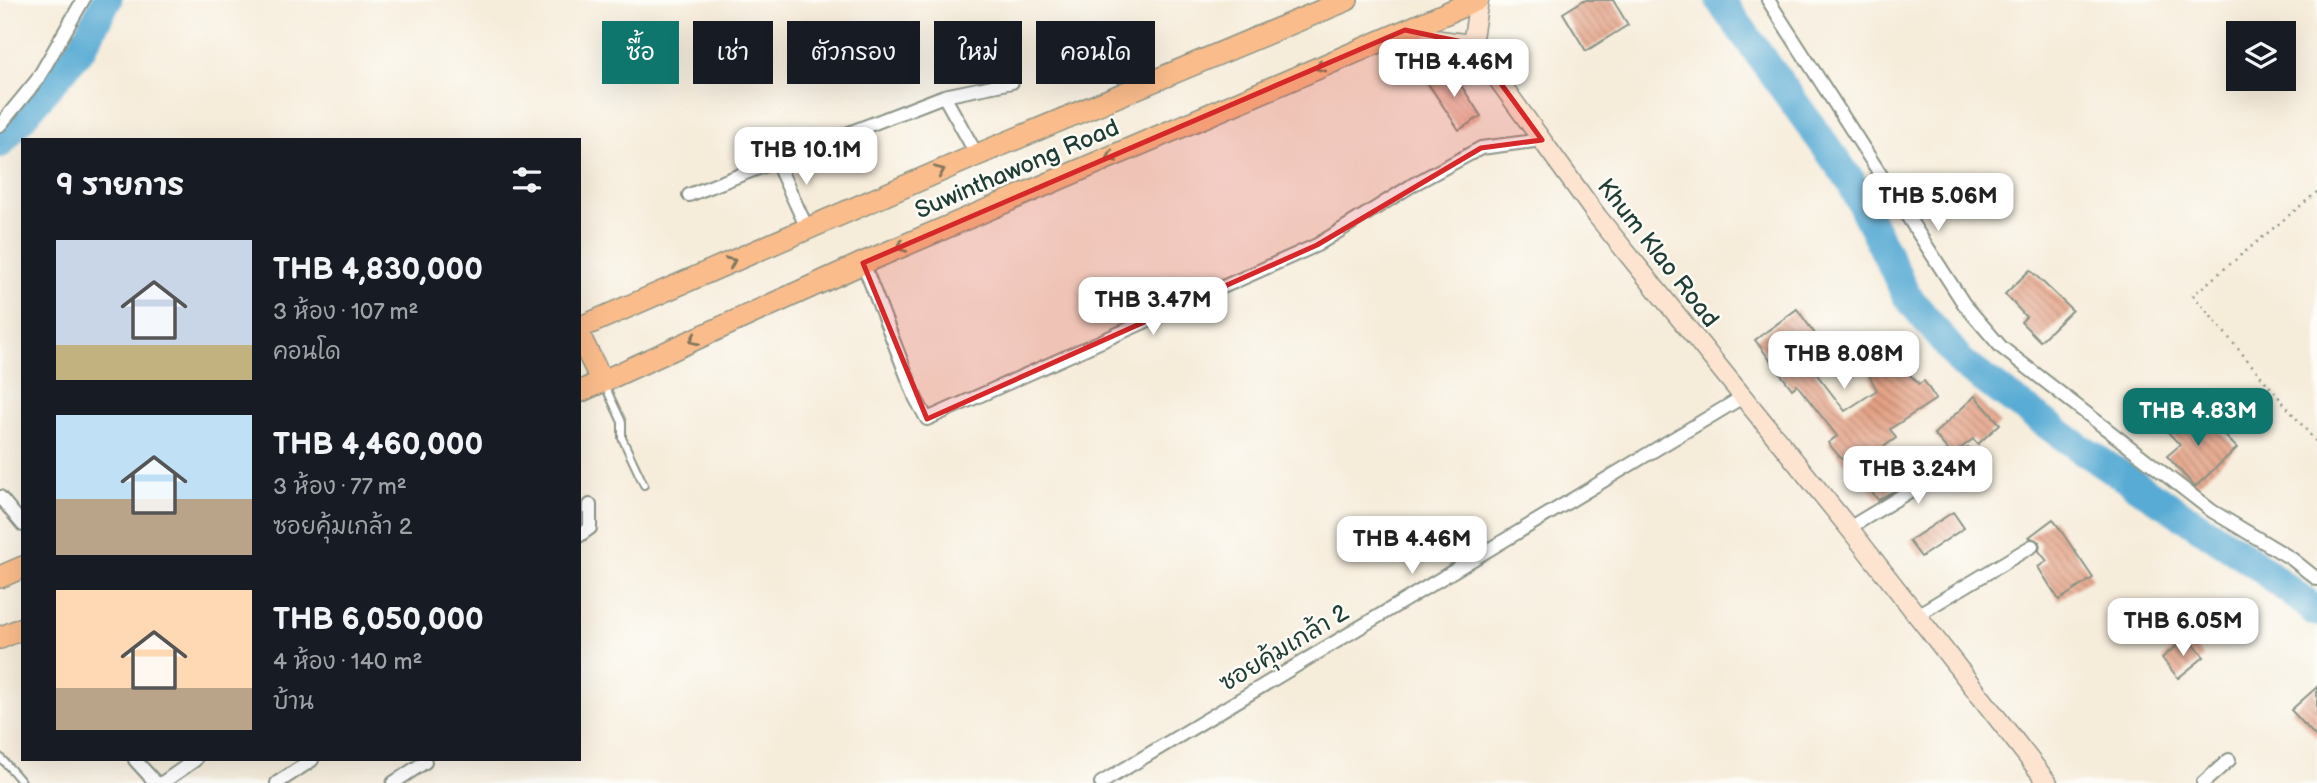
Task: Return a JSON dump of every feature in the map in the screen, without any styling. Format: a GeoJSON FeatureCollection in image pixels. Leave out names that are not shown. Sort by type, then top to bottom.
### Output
{"type":"FeatureCollection","features":[{"type":"Feature","properties":{"kind":"highway","name":"Suwinthawong Road"},"geometry":{"type":"LineString","coordinates":[[581,327],[807,228],[1347,0]]}},
{"type":"Feature","properties":{"kind":"highway","name":"Suwinthawong Road"},"geometry":{"type":"LineString","coordinates":[[581,391],[863,263],[1478,0]]}},
{"type":"Feature","properties":{"kind":"highway"},"geometry":{"type":"LineString","coordinates":[[581,339],[602,382]]}},
{"type":"Feature","properties":{"kind":"highway"},"geometry":{"type":"LineString","coordinates":[[0,577],[21,568]]}},
{"type":"Feature","properties":{"kind":"main road"},"geometry":{"type":"LineString","coordinates":[[1405,30],[1440,40],[1472,44],[1478,0]]}},
{"type":"Feature","properties":{"kind":"main road","name":"Khum Klao Road"},"geometry":{"type":"LineString","coordinates":[[1472,44],[1597,216],[1741,398],[1849,528],[2048,783]]}},
{"type":"Feature","properties":{"kind":"street"},"geometry":{"type":"LineString","coordinates":[[0,125],[37,80],[83,0]]}},
{"type":"Feature","properties":{"kind":"street"},"geometry":{"type":"LineString","coordinates":[[1768,0],[1983,328],[2001,347],[2213,511],[2270,544],[2317,579]]}},
{"type":"Feature","properties":{"kind":"street"},"geometry":{"type":"LineString","coordinates":[[689,195],[775,159],[944,96],[1002,84]]}},
{"type":"Feature","properties":{"kind":"street"},"geometry":{"type":"LineString","coordinates":[[944,96],[977,156]]}},
{"type":"Feature","properties":{"kind":"street"},"geometry":{"type":"LineString","coordinates":[[863,263],[916,399],[927,419],[1317,245],[1414,184],[1481,148],[1542,140]]}},
{"type":"Feature","properties":{"kind":"street"},"geometry":{"type":"LineString","coordinates":[[775,159],[807,228]]}},
{"type":"Feature","properties":{"kind":"street","name":"ซอยคุ้มเกล้า 2"},"geometry":{"type":"LineString","coordinates":[[1101,783],[1741,398]]}},
{"type":"Feature","properties":{"kind":"street"},"geometry":{"type":"LineString","coordinates":[[1849,528],[1969,455]]}},
{"type":"Feature","properties":{"kind":"street"},"geometry":{"type":"LineString","coordinates":[[0,498],[21,523]]}},
{"type":"Feature","properties":{"kind":"street"},"geometry":{"type":"LineString","coordinates":[[581,535],[590,528],[590,505]]}},
{"type":"Feature","properties":{"kind":"street"},"geometry":{"type":"LineString","coordinates":[[1917,615],[2032,546]]}},
{"type":"Feature","properties":{"kind":"street"},"geometry":{"type":"LineString","coordinates":[[2203,783],[2229,760]]}},
{"type":"Feature","properties":{"kind":"street"},"geometry":{"type":"LineString","coordinates":[[136,761],[154,782],[193,761]]}},
{"type":"Feature","properties":{"kind":"street"},"geometry":{"type":"LineString","coordinates":[[277,783],[310,761]]}},
{"type":"Feature","properties":{"kind":"street"},"geometry":{"type":"LineString","coordinates":[[393,783],[425,762]]}},
{"type":"Feature","properties":{"kind":"lane"},"geometry":{"type":"LineString","coordinates":[[602,382],[622,422],[622,438],[644,485]]}},
{"type":"Feature","properties":{"kind":"lane"},"geometry":{"type":"LineString","coordinates":[[0,757],[23,783]]}},
{"type":"Feature","properties":{"kind":"path"},"geometry":{"type":"LineString","coordinates":[[2317,191],[2193,295],[2317,443]]}},
{"type":"Feature","properties":{"kind":"highlighted area"},"geometry":{"type":"Polygon","coordinates":[[[1405,30],[1472,44],[1542,140],[1481,148],[1317,245],[927,419],[863,263],[1405,30]]]}},
{"type":"Feature","properties":{"kind":"building"},"geometry":{"type":"Polygon","coordinates":[[[1584,0],[1613,0],[1628,25],[1586,51],[1563,13],[1584,0]]]}},
{"type":"Feature","properties":{"kind":"building"},"geometry":{"type":"Polygon","coordinates":[[[1449,67],[1481,116],[1459,130],[1427,82],[1449,67]]]}},
{"type":"Feature","properties":{"kind":"building"},"geometry":{"type":"Polygon","coordinates":[[[2030,270],[2072,310],[2040,341],[2021,322],[2026,317],[2005,294],[2030,270]]]}},
{"type":"Feature","properties":{"kind":"building"},"geometry":{"type":"Polygon","coordinates":[[[1797,309],[1833,359],[1815,372],[1845,411],[1877,390],[1869,375],[1900,357],[1911,376],[1919,384],[1924,381],[1936,399],[1890,429],[1896,438],[1851,470],[1828,443],[1837,436],[1797,385],[1792,389],[1755,340],[1797,309]]]}},
{"type":"Feature","properties":{"kind":"building"},"geometry":{"type":"Polygon","coordinates":[[[1975,396],[2000,424],[1978,444],[1973,439],[1952,455],[1934,434],[1975,396]]]}},
{"type":"Feature","properties":{"kind":"building"},"geometry":{"type":"Polygon","coordinates":[[[2182,413],[2197,429],[2208,418],[2237,448],[2195,487],[2167,456],[2180,445],[2165,429],[2182,413]]]}},
{"type":"Feature","properties":{"kind":"building"},"geometry":{"type":"Polygon","coordinates":[[[1884,475],[1895,490],[1878,500],[1868,487],[1884,475]]]}},
{"type":"Feature","properties":{"kind":"building"},"geometry":{"type":"Polygon","coordinates":[[[1953,512],[1964,528],[1921,557],[1909,541],[1953,512]]]}},
{"type":"Feature","properties":{"kind":"building"},"geometry":{"type":"Polygon","coordinates":[[[2053,519],[2093,578],[2059,600],[2038,567],[2047,561],[2039,551],[2040,542],[2029,537],[2053,519]]]}},
{"type":"Feature","properties":{"kind":"building"},"geometry":{"type":"Polygon","coordinates":[[[2188,637],[2204,657],[2178,678],[2162,658],[2188,637]]]}},
{"type":"Feature","properties":{"kind":"building"},"geometry":{"type":"Polygon","coordinates":[[[2317,687],[2317,738],[2291,710],[2317,687]]]}},
{"type":"Feature","properties":{"kind":"waterway"},"geometry":{"type":"LineString","coordinates":[[0,143],[82,47],[107,0]]}},
{"type":"Feature","properties":{"kind":"waterway"},"geometry":{"type":"LineString","coordinates":[[1720,0],[1850,180],[1907,296],[1963,364],[2080,448],[2249,559],[2317,612]]}}]}
